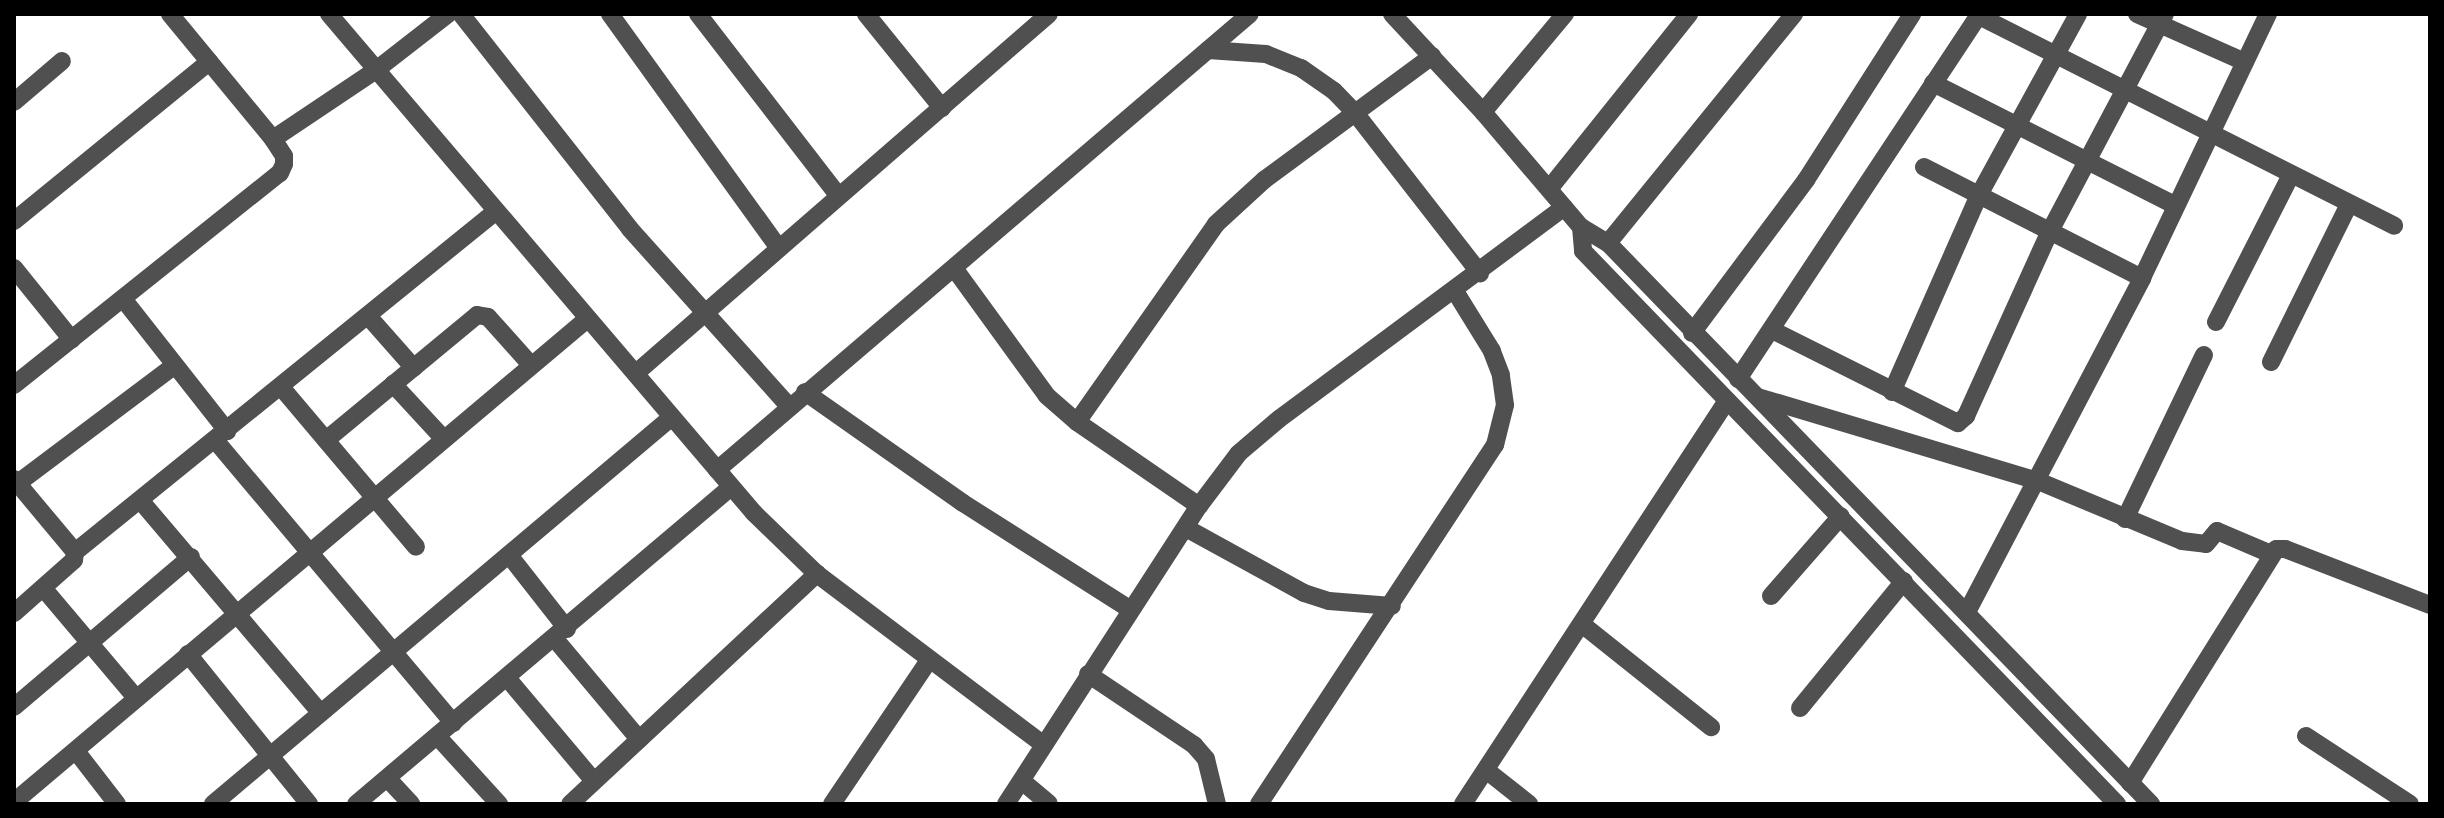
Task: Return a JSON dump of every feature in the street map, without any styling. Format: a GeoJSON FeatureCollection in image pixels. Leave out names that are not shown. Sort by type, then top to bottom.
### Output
{"type":"FeatureCollection","features":[{"type":"Feature","properties":{"kind":"street"},"geometry":{"type":"LineString","coordinates":[[14,385],[280,173],[284,156],[273,139],[170,14]]}},
{"type":"Feature","properties":{"kind":"street"},"geometry":{"type":"LineString","coordinates":[[329,14],[586,320],[636,373],[730,488],[817,574],[1044,745]]}},
{"type":"Feature","properties":{"kind":"street"},"geometry":{"type":"LineString","coordinates":[[273,139],[376,70],[448,14]]}},
{"type":"Feature","properties":{"kind":"street"},"geometry":{"type":"LineString","coordinates":[[610,14],[778,247]]}},
{"type":"Feature","properties":{"kind":"street"},"geometry":{"type":"LineString","coordinates":[[698,14],[838,195]]}},
{"type":"Feature","properties":{"kind":"street"},"geometry":{"type":"LineString","coordinates":[[866,14],[942,108]]}},
{"type":"Feature","properties":{"kind":"street"},"geometry":{"type":"LineString","coordinates":[[636,373],[1049,14]]}},
{"type":"Feature","properties":{"kind":"street"},"geometry":{"type":"LineString","coordinates":[[717,470],[1250,14]]}},
{"type":"Feature","properties":{"kind":"street"},"geometry":{"type":"LineString","coordinates":[[1392,14],[1483,112],[1581,227],[1608,243],[2151,804]]}},
{"type":"Feature","properties":{"kind":"street"},"geometry":{"type":"LineString","coordinates":[[1483,112],[1565,14]]}},
{"type":"Feature","properties":{"kind":"street"},"geometry":{"type":"LineString","coordinates":[[1549,189],[1689,14]]}},
{"type":"Feature","properties":{"kind":"street"},"geometry":{"type":"LineString","coordinates":[[1608,243],[1794,14]]}},
{"type":"Feature","properties":{"kind":"street"},"geometry":{"type":"LineString","coordinates":[[1692,333],[1806,180],[1912,14]]}},
{"type":"Feature","properties":{"kind":"street"},"geometry":{"type":"LineString","coordinates":[[1892,392],[1979,195],[2078,14]]}},
{"type":"Feature","properties":{"kind":"street"},"geometry":{"type":"LineString","coordinates":[[2137,14],[2162,20],[2245,62]]}},
{"type":"Feature","properties":{"kind":"street"},"geometry":{"type":"LineString","coordinates":[[1967,612],[2142,278],[2268,14]]}},
{"type":"Feature","properties":{"kind":"street"},"geometry":{"type":"LineString","coordinates":[[1738,379],[1979,15],[2124,92],[2394,226]]}},
{"type":"Feature","properties":{"kind":"street"},"geometry":{"type":"LineString","coordinates":[[470,17],[560,143],[702,313],[789,406]]}},
{"type":"Feature","properties":{"kind":"street"},"geometry":{"type":"LineString","coordinates":[[1772,330],[1958,423],[1966,416],[2049,233],[2162,20]]}},
{"type":"Feature","properties":{"kind":"street"},"geometry":{"type":"LineString","coordinates":[[1208,50],[1266,54],[1301,68],[1334,91],[1356,114],[1480,273]]}},
{"type":"Feature","properties":{"kind":"street"},"geometry":{"type":"LineString","coordinates":[[1077,422],[1186,261],[1216,224],[1264,180],[1432,56]]}},
{"type":"Feature","properties":{"kind":"street"},"geometry":{"type":"LineString","coordinates":[[14,102],[62,61]]}},
{"type":"Feature","properties":{"kind":"street"},"geometry":{"type":"LineString","coordinates":[[14,221],[209,62]]}},
{"type":"Feature","properties":{"kind":"street"},"geometry":{"type":"LineString","coordinates":[[1933,83],[2176,206]]}},
{"type":"Feature","properties":{"kind":"street"},"geometry":{"type":"LineString","coordinates":[[1924,167],[2142,278]]}},
{"type":"Feature","properties":{"kind":"street"},"geometry":{"type":"LineString","coordinates":[[2216,322],[2291,175]]}},
{"type":"Feature","properties":{"kind":"street"},"geometry":{"type":"LineString","coordinates":[[2271,362],[2349,204]]}},
{"type":"Feature","properties":{"kind":"street"},"geometry":{"type":"LineString","coordinates":[[1006,804],[1199,506],[1257,436],[1480,273],[1564,207]]}},
{"type":"Feature","properties":{"kind":"street"},"geometry":{"type":"LineString","coordinates":[[14,613],[74,560],[75,552],[495,212]]}},
{"type":"Feature","properties":{"kind":"street"},"geometry":{"type":"LineString","coordinates":[[1581,227],[1583,251],[2117,804]]}},
{"type":"Feature","properties":{"kind":"street"},"geometry":{"type":"LineString","coordinates":[[14,268],[72,340]]}},
{"type":"Feature","properties":{"kind":"street"},"geometry":{"type":"LineString","coordinates":[[954,268],[1047,396],[1077,422],[1199,506]]}},
{"type":"Feature","properties":{"kind":"street"},"geometry":{"type":"LineString","coordinates":[[1259,804],[1495,445],[1505,405],[1501,375],[1492,351],[1455,291]]}},
{"type":"Feature","properties":{"kind":"street"},"geometry":{"type":"LineString","coordinates":[[124,300],[175,365],[221,436],[309,553],[453,723]]}},
{"type":"Feature","properties":{"kind":"street"},"geometry":{"type":"LineString","coordinates":[[326,440],[483,314],[531,365]]}},
{"type":"Feature","properties":{"kind":"street"},"geometry":{"type":"LineString","coordinates":[[368,316],[414,368]]}},
{"type":"Feature","properties":{"kind":"street"},"geometry":{"type":"LineString","coordinates":[[24,800],[237,611],[586,320]]}},
{"type":"Feature","properties":{"kind":"street"},"geometry":{"type":"LineString","coordinates":[[2125,519],[2204,355]]}},
{"type":"Feature","properties":{"kind":"street"},"geometry":{"type":"LineString","coordinates":[[75,552],[16,481],[175,365]]}},
{"type":"Feature","properties":{"kind":"street"},"geometry":{"type":"LineString","coordinates":[[393,384],[444,439]]}},
{"type":"Feature","properties":{"kind":"street"},"geometry":{"type":"LineString","coordinates":[[281,387],[416,547]]}},
{"type":"Feature","properties":{"kind":"street"},"geometry":{"type":"LineString","coordinates":[[805,392],[963,503],[1131,610]]}},
{"type":"Feature","properties":{"kind":"street"},"geometry":{"type":"LineString","coordinates":[[1755,396],[2038,481],[2125,519],[2200,544],[2210,542],[2217,531],[2271,554]]}},
{"type":"Feature","properties":{"kind":"street"},"geometry":{"type":"LineString","coordinates":[[1463,804],[1727,401]]}},
{"type":"Feature","properties":{"kind":"street"},"geometry":{"type":"LineString","coordinates":[[213,804],[672,417]]}},
{"type":"Feature","properties":{"kind":"street"},"geometry":{"type":"LineString","coordinates":[[356,804],[508,679],[730,488]]}},
{"type":"Feature","properties":{"kind":"street"},"geometry":{"type":"LineString","coordinates":[[140,500],[320,712]]}},
{"type":"Feature","properties":{"kind":"street"},"geometry":{"type":"LineString","coordinates":[[1771,596],[1841,516]]}},
{"type":"Feature","properties":{"kind":"street"},"geometry":{"type":"LineString","coordinates":[[1186,528],[1304,593],[1329,601],[1392,606]]}},
{"type":"Feature","properties":{"kind":"street"},"geometry":{"type":"LineString","coordinates":[[2130,783],[2276,549],[2285,549],[2430,605]]}},
{"type":"Feature","properties":{"kind":"street"},"geometry":{"type":"LineString","coordinates":[[509,555],[561,634],[639,739]]}},
{"type":"Feature","properties":{"kind":"street"},"geometry":{"type":"LineString","coordinates":[[14,707],[191,557]]}},
{"type":"Feature","properties":{"kind":"street"},"geometry":{"type":"LineString","coordinates":[[574,803],[817,574]]}},
{"type":"Feature","properties":{"kind":"street"},"geometry":{"type":"LineString","coordinates":[[1800,708],[1904,581]]}},
{"type":"Feature","properties":{"kind":"street"},"geometry":{"type":"LineString","coordinates":[[44,589],[136,698]]}},
{"type":"Feature","properties":{"kind":"street"},"geometry":{"type":"LineString","coordinates":[[1583,625],[1711,727]]}},
{"type":"Feature","properties":{"kind":"street"},"geometry":{"type":"LineString","coordinates":[[188,654],[309,804]]}},
{"type":"Feature","properties":{"kind":"street"},"geometry":{"type":"LineString","coordinates":[[832,804],[929,660]]}},
{"type":"Feature","properties":{"kind":"street"},"geometry":{"type":"LineString","coordinates":[[1088,674],[1194,745],[1206,759],[1217,804]]}},
{"type":"Feature","properties":{"kind":"street"},"geometry":{"type":"LineString","coordinates":[[508,679],[594,781]]}},
{"type":"Feature","properties":{"kind":"street"},"geometry":{"type":"LineString","coordinates":[[2306,736],[2410,804]]}},
{"type":"Feature","properties":{"kind":"street"},"geometry":{"type":"LineString","coordinates":[[438,737],[499,804]]}},
{"type":"Feature","properties":{"kind":"street"},"geometry":{"type":"LineString","coordinates":[[76,751],[117,804]]}},
{"type":"Feature","properties":{"kind":"street"},"geometry":{"type":"LineString","coordinates":[[1486,770],[1529,804]]}},
{"type":"Feature","properties":{"kind":"street"},"geometry":{"type":"LineString","coordinates":[[388,779],[411,804]]}},
{"type":"Feature","properties":{"kind":"street"},"geometry":{"type":"LineString","coordinates":[[1022,781],[1049,804]]}}]}
